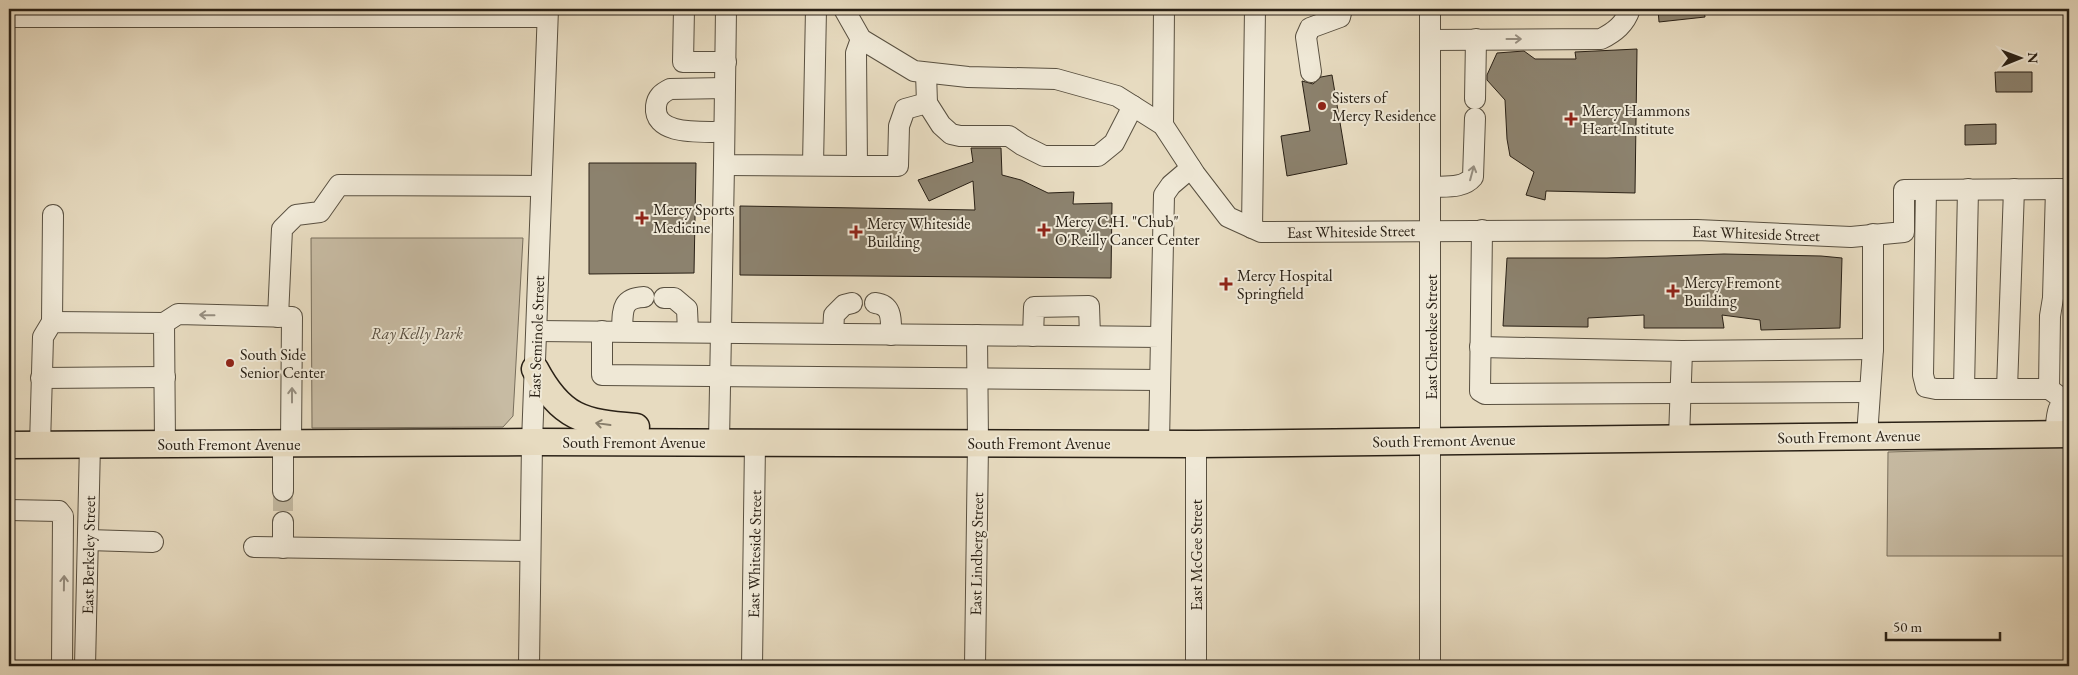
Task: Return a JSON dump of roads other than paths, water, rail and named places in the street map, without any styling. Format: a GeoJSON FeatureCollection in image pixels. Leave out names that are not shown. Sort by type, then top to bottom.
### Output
{"type":"FeatureCollection","features":[{"type":"Feature","properties":{"kind":"main road"},"geometry":{"type":"LineString","coordinates":[[535,369],[546,389],[558,402],[581,418],[607,425],[694,432],[719,442]]}},
{"type":"Feature","properties":{"kind":"main road","name":"South Fremont Avenue"},"geometry":{"type":"LineString","coordinates":[[9,446],[532,442],[1196,444],[2062,434]]}},
{"type":"Feature","properties":{"kind":"street"},"geometry":{"type":"LineString","coordinates":[[684,9],[683,62],[726,62]]}},
{"type":"Feature","properties":{"kind":"street"},"geometry":{"type":"LineString","coordinates":[[719,442],[726,9]]}},
{"type":"Feature","properties":{"kind":"street"},"geometry":{"type":"LineString","coordinates":[[814,166],[816,9],[844,10],[861,40],[856,53],[856,166]]}},
{"type":"Feature","properties":{"kind":"street"},"geometry":{"type":"LineString","coordinates":[[1163,125],[1164,9]]}},
{"type":"Feature","properties":{"kind":"street"},"geometry":{"type":"LineString","coordinates":[[1252,228],[1255,9]]}},
{"type":"Feature","properties":{"kind":"street"},"geometry":{"type":"LineString","coordinates":[[1311,72],[1306,37],[1310,28],[1340,17],[1342,9]]}},
{"type":"Feature","properties":{"kind":"street","name":"East Cherokee Street"},"geometry":{"type":"LineString","coordinates":[[1430,9],[1430,666]]}},
{"type":"Feature","properties":{"kind":"street"},"geometry":{"type":"LineString","coordinates":[[1430,40],[1601,39],[1614,33],[1626,19],[1630,9]]}},
{"type":"Feature","properties":{"kind":"street"},"geometry":{"type":"LineString","coordinates":[[9,17],[198,14],[548,13]]}},
{"type":"Feature","properties":{"kind":"street","name":"East Seminole Street"},"geometry":{"type":"LineString","coordinates":[[528,666],[532,442],[548,13]]}},
{"type":"Feature","properties":{"kind":"street"},"geometry":{"type":"LineString","coordinates":[[1431,187],[1468,184],[1472,177],[1476,39]]}},
{"type":"Feature","properties":{"kind":"street","name":"East Whiteside Street"},"geometry":{"type":"LineString","coordinates":[[861,40],[914,71],[968,77],[1056,79],[1117,96],[1163,125],[1191,168],[1228,218],[1261,232],[1697,230],[1851,237],[1873,234],[1925,232]]}},
{"type":"Feature","properties":{"kind":"street"},"geometry":{"type":"LineString","coordinates":[[926,73],[927,103],[942,125],[951,134],[1009,136],[1044,156],[1098,156],[1114,144],[1133,106]]}},
{"type":"Feature","properties":{"kind":"street"},"geometry":{"type":"LineString","coordinates":[[724,132],[672,129],[664,125],[658,118],[655,108],[657,99],[662,92],[670,88],[725,88]]}},
{"type":"Feature","properties":{"kind":"street"},"geometry":{"type":"LineString","coordinates":[[724,165],[898,166],[899,126],[905,109],[927,103]]}},
{"type":"Feature","properties":{"kind":"street"},"geometry":{"type":"LineString","coordinates":[[1159,443],[1164,195],[1171,185],[1191,168]]}},
{"type":"Feature","properties":{"kind":"street"},"geometry":{"type":"LineString","coordinates":[[278,317],[282,229],[296,215],[320,212],[339,185],[541,186]]}},
{"type":"Feature","properties":{"kind":"street"},"geometry":{"type":"LineString","coordinates":[[1964,389],[1968,189]]}},
{"type":"Feature","properties":{"kind":"street"},"geometry":{"type":"LineString","coordinates":[[2007,389],[2014,189]]}},
{"type":"Feature","properties":{"kind":"street"},"geometry":{"type":"LineString","coordinates":[[1904,232],[1904,190],[2063,189],[2061,298],[2050,316],[2061,396],[2058,409],[2062,434]]}},
{"type":"Feature","properties":{"kind":"street"},"geometry":{"type":"LineString","coordinates":[[1926,190],[1922,375],[1926,387],[2007,389],[2061,396]]}},
{"type":"Feature","properties":{"kind":"street"},"geometry":{"type":"LineString","coordinates":[[40,445],[43,337],[52,322],[53,215]]}},
{"type":"Feature","properties":{"kind":"street"},"geometry":{"type":"LineString","coordinates":[[1482,230],[1480,391],[1485,394],[1869,392]]}},
{"type":"Feature","properties":{"kind":"street"},"geometry":{"type":"LineString","coordinates":[[1867,436],[1873,350],[1873,234]]}},
{"type":"Feature","properties":{"kind":"street"},"geometry":{"type":"LineString","coordinates":[[622,331],[623,310],[627,301],[635,298],[654,297],[674,298],[687,309],[688,332]]}},
{"type":"Feature","properties":{"kind":"street"},"geometry":{"type":"LineString","coordinates":[[1033,336],[1034,306],[1040,300],[1072,300]]}},
{"type":"Feature","properties":{"kind":"street"},"geometry":{"type":"LineString","coordinates":[[1072,300],[1090,336]]}},
{"type":"Feature","properties":{"kind":"street"},"geometry":{"type":"LineString","coordinates":[[1034,306],[1072,300]]}},
{"type":"Feature","properties":{"kind":"street"},"geometry":{"type":"LineString","coordinates":[[833,334],[834,315],[844,305],[852,303]]}},
{"type":"Feature","properties":{"kind":"street"},"geometry":{"type":"LineString","coordinates":[[875,304],[882,304],[888,308],[891,315],[891,335]]}},
{"type":"Feature","properties":{"kind":"street"},"geometry":{"type":"LineString","coordinates":[[52,322],[164,323],[178,314],[292,317],[287,443],[283,491]]}},
{"type":"Feature","properties":{"kind":"street"},"geometry":{"type":"LineString","coordinates":[[164,323],[166,444]]}},
{"type":"Feature","properties":{"kind":"street"},"geometry":{"type":"LineString","coordinates":[[537,330],[1161,337]]}},
{"type":"Feature","properties":{"kind":"street"},"geometry":{"type":"LineString","coordinates":[[602,331],[602,375],[1160,380]]}},
{"type":"Feature","properties":{"kind":"street","name":"East Lindberg Street"},"geometry":{"type":"LineString","coordinates":[[975,666],[978,442],[977,335]]}},
{"type":"Feature","properties":{"kind":"street"},"geometry":{"type":"LineString","coordinates":[[1480,348],[1682,351],[1873,350]]}},
{"type":"Feature","properties":{"kind":"street"},"geometry":{"type":"LineString","coordinates":[[1679,438],[1682,351]]}},
{"type":"Feature","properties":{"kind":"street"},"geometry":{"type":"LineString","coordinates":[[41,378],[164,377]]}},
{"type":"Feature","properties":{"kind":"street","name":"East Whiteside Street"},"geometry":{"type":"LineString","coordinates":[[752,666],[755,443]]}},
{"type":"Feature","properties":{"kind":"street","name":"East Berkeley Street"},"geometry":{"type":"LineString","coordinates":[[85,666],[90,444]]}},
{"type":"Feature","properties":{"kind":"street","name":"East McGee Street"},"geometry":{"type":"LineString","coordinates":[[1196,444],[1196,666]]}},
{"type":"Feature","properties":{"kind":"street"},"geometry":{"type":"LineString","coordinates":[[9,510],[59,511],[63,516],[62,666]]}},
{"type":"Feature","properties":{"kind":"street"},"geometry":{"type":"LineString","coordinates":[[283,522],[283,548]]}},
{"type":"Feature","properties":{"kind":"street"},"geometry":{"type":"LineString","coordinates":[[64,551],[88,545],[153,542]]}},
{"type":"Feature","properties":{"kind":"street"},"geometry":{"type":"LineString","coordinates":[[254,547],[530,551]]}},
{"type":"Feature","properties":{"kind":"street"},"geometry":{"type":"LineString","coordinates":[[63,614],[87,614]]}},
{"type":"Feature","properties":{"kind":"tunnel"},"geometry":{"type":"LineString","coordinates":[[283,491],[283,522]]}},
{"type":"Feature","properties":{"kind":"place","name":"Sisters of Mercy Residence"},"geometry":{"type":"Point","coordinates":[1322,106]}},
{"type":"Feature","properties":{"kind":"place","name":"Mercy Hammons Heart Institute"},"geometry":{"type":"Point","coordinates":[1571,119]}},
{"type":"Feature","properties":{"kind":"place","name":"Mercy Sports Medicine"},"geometry":{"type":"Point","coordinates":[642,218]}},
{"type":"Feature","properties":{"kind":"place","name":"Mercy C.H. \"Chub\" O'Reilly Cancer Center"},"geometry":{"type":"Point","coordinates":[1044,230]}},
{"type":"Feature","properties":{"kind":"place","name":"Mercy Whiteside Building"},"geometry":{"type":"Point","coordinates":[856,232]}},
{"type":"Feature","properties":{"kind":"place","name":"Mercy Hospital Springfield"},"geometry":{"type":"Point","coordinates":[1226,284]}},
{"type":"Feature","properties":{"kind":"place","name":"Mercy Fremont Building"},"geometry":{"type":"Point","coordinates":[1673,291]}},
{"type":"Feature","properties":{"kind":"place","name":"South Side Senior Center"},"geometry":{"type":"Point","coordinates":[230,363]}},
{"type":"Feature","properties":{"kind":"park label","name":"Ray Kelly Park"},"geometry":{"type":"Point","coordinates":[417,333]}}]}
